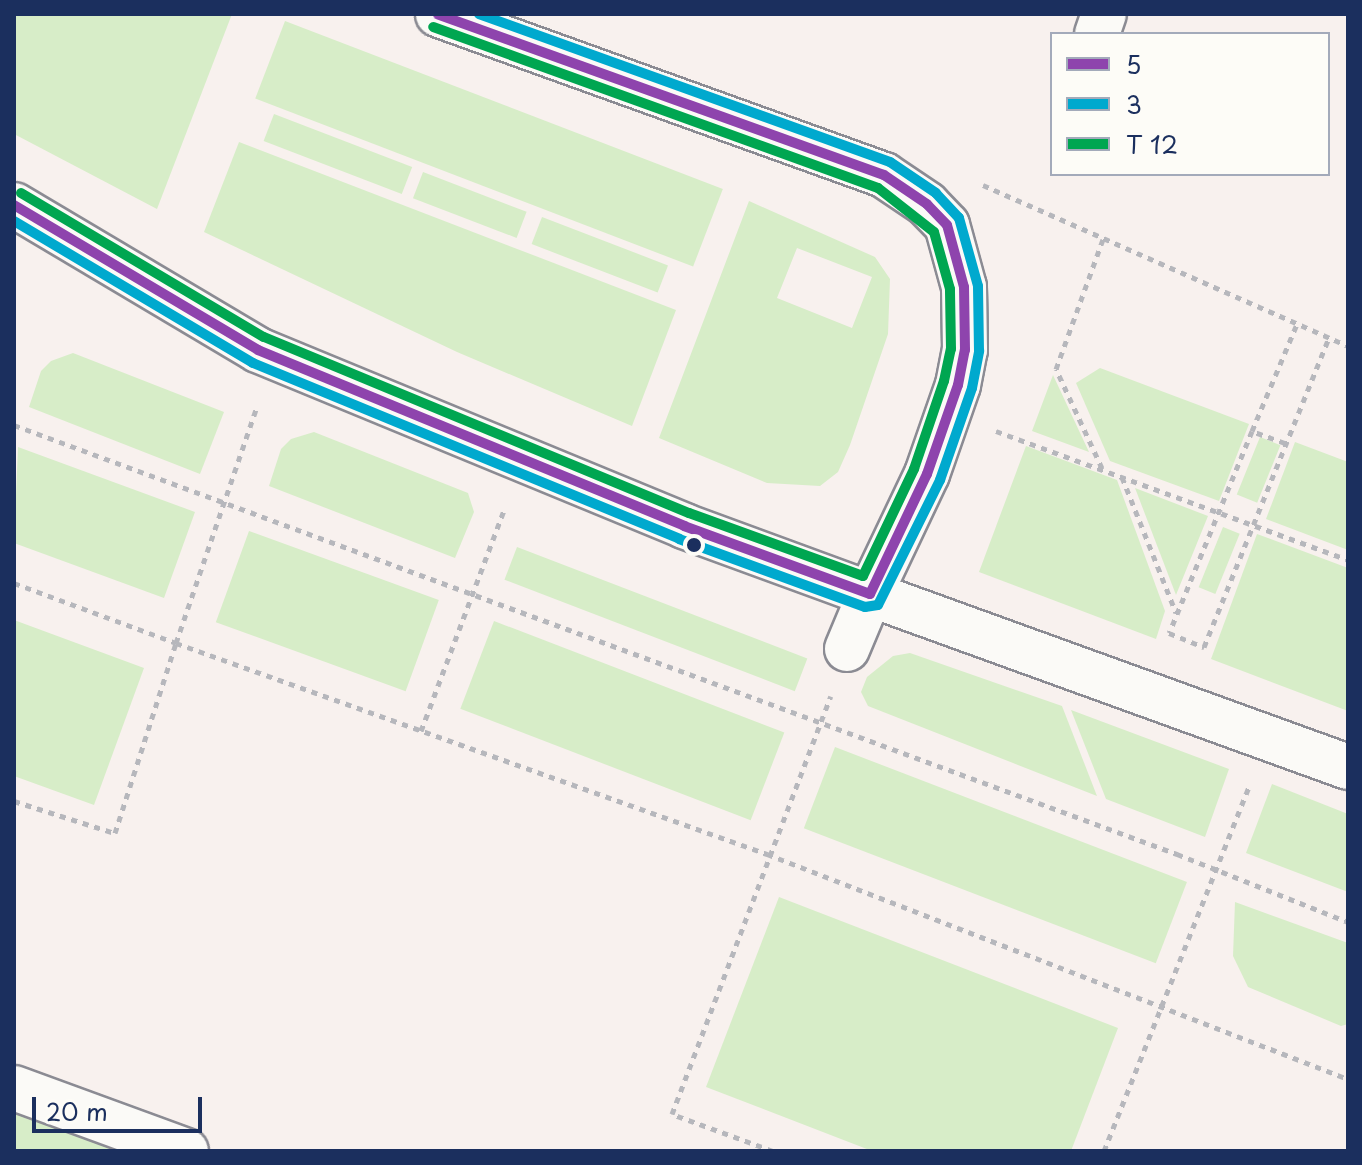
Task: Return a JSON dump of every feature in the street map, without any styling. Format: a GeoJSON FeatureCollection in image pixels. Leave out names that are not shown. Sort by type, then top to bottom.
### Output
{"type":"FeatureCollection","features":[{"type":"Feature","properties":{"kind":"street"},"geometry":{"type":"LineString","coordinates":[[438,14],[884,175],[927,204],[947,225],[964,287],[965,350],[950,414],[847,649]]}},
{"type":"Feature","properties":{"kind":"street"},"geometry":{"type":"LineString","coordinates":[[14,205],[275,357],[523,460],[870,594],[1348,767]]}},
{"type":"Feature","properties":{"kind":"street"},"geometry":{"type":"LineString","coordinates":[[14,1088],[186,1151]]}},
{"type":"Feature","properties":{"kind":"path"},"geometry":{"type":"LineString","coordinates":[[1102,469],[1056,369],[1103,239]]}},
{"type":"Feature","properties":{"kind":"path"},"geometry":{"type":"LineString","coordinates":[[1297,324],[1169,633],[1204,647],[1329,338]]}},
{"type":"Feature","properties":{"kind":"path"},"geometry":{"type":"LineString","coordinates":[[14,801],[115,833],[176,643],[275,357]]}},
{"type":"Feature","properties":{"kind":"path"},"geometry":{"type":"LineString","coordinates":[[950,414],[1348,560]]}},
{"type":"Feature","properties":{"kind":"path"},"geometry":{"type":"LineString","coordinates":[[14,425],[821,722],[1348,922]]}},
{"type":"Feature","properties":{"kind":"path"},"geometry":{"type":"LineString","coordinates":[[1252,431],[1285,443]]}},
{"type":"Feature","properties":{"kind":"path"},"geometry":{"type":"LineString","coordinates":[[421,731],[523,460]]}},
{"type":"Feature","properties":{"kind":"path"},"geometry":{"type":"LineString","coordinates":[[1122,477],[1177,615]]}},
{"type":"Feature","properties":{"kind":"path"},"geometry":{"type":"LineString","coordinates":[[14,583],[767,854],[1348,1079]]}},
{"type":"Feature","properties":{"kind":"path"},"geometry":{"type":"LineString","coordinates":[[773,1151],[672,1114],[767,854],[847,649]]}},
{"type":"Feature","properties":{"kind":"path"},"geometry":{"type":"LineString","coordinates":[[1104,1151],[1164,1008],[1267,738]]}},
{"type":"Feature","properties":{"kind":"green space"},"geometry":{"type":"Polygon","coordinates":[[[14,14],[232,14],[157,209],[14,134],[14,14]]]}},
{"type":"Feature","properties":{"kind":"green space"},"geometry":{"type":"Polygon","coordinates":[[[285,21],[723,189],[693,267],[255,98],[285,21]]]}},
{"type":"Feature","properties":{"kind":"green space"},"geometry":{"type":"Polygon","coordinates":[[[274,114],[412,167],[402,194],[264,141],[274,114]]]}},
{"type":"Feature","properties":{"kind":"green space"},"geometry":{"type":"Polygon","coordinates":[[[239,142],[676,310],[632,426],[457,352],[204,232],[239,142]]]}},
{"type":"Feature","properties":{"kind":"green space"},"geometry":{"type":"Polygon","coordinates":[[[423,172],[527,212],[517,238],[413,198],[423,172]]]}},
{"type":"Feature","properties":{"kind":"green space"},"geometry":{"type":"Polygon","coordinates":[[[749,201],[875,257],[890,279],[888,334],[838,472],[820,486],[767,483],[659,438],[749,201]],[[797,248],[777,298],[852,328],[872,277],[797,248]]]}},
{"type":"Feature","properties":{"kind":"green space"},"geometry":{"type":"Polygon","coordinates":[[[542,217],[668,265],[658,292],[532,244],[542,217]]]}},
{"type":"Feature","properties":{"kind":"green space"},"geometry":{"type":"Polygon","coordinates":[[[73,353],[224,412],[200,474],[29,407],[41,371],[51,361],[73,353]]]}},
{"type":"Feature","properties":{"kind":"green space"},"geometry":{"type":"Polygon","coordinates":[[[1100,368],[1249,424],[1219,501],[1110,461],[1076,383],[1100,368]]]}},
{"type":"Feature","properties":{"kind":"green space"},"geometry":{"type":"Polygon","coordinates":[[[1053,375],[1089,452],[1032,431],[1053,375]]]}},
{"type":"Feature","properties":{"kind":"green space"},"geometry":{"type":"Polygon","coordinates":[[[314,432],[468,493],[474,512],[455,558],[269,486],[281,449],[291,439],[314,432]]]}},
{"type":"Feature","properties":{"kind":"green space"},"geometry":{"type":"Polygon","coordinates":[[[1260,437],[1280,445],[1257,503],[1237,494],[1260,437]]]}},
{"type":"Feature","properties":{"kind":"green space"},"geometry":{"type":"Polygon","coordinates":[[[1295,442],[1348,462],[1348,550],[1266,519],[1295,442]]]}},
{"type":"Feature","properties":{"kind":"green space"},"geometry":{"type":"Polygon","coordinates":[[[1026,446],[1117,480],[1165,611],[1156,639],[979,572],[1026,446]]]}},
{"type":"Feature","properties":{"kind":"green space"},"geometry":{"type":"Polygon","coordinates":[[[18,447],[195,512],[164,598],[14,543],[18,447]]]}},
{"type":"Feature","properties":{"kind":"green space"},"geometry":{"type":"Polygon","coordinates":[[[1135,488],[1208,516],[1176,595],[1135,488]]]}},
{"type":"Feature","properties":{"kind":"green space"},"geometry":{"type":"Polygon","coordinates":[[[1223,527],[1240,534],[1215,594],[1199,587],[1223,527]]]}},
{"type":"Feature","properties":{"kind":"green space"},"geometry":{"type":"Polygon","coordinates":[[[249,531],[439,600],[406,691],[216,622],[249,531]]]}},
{"type":"Feature","properties":{"kind":"green space"},"geometry":{"type":"Polygon","coordinates":[[[1257,534],[1348,568],[1348,711],[1211,659],[1257,534]]]}},
{"type":"Feature","properties":{"kind":"green space"},"geometry":{"type":"Polygon","coordinates":[[[517,547],[807,658],[795,691],[504,580],[517,547]]]}},
{"type":"Feature","properties":{"kind":"green space"},"geometry":{"type":"Polygon","coordinates":[[[14,620],[144,668],[94,805],[14,776],[14,620]]]}},
{"type":"Feature","properties":{"kind":"green space"},"geometry":{"type":"Polygon","coordinates":[[[494,621],[784,732],[751,820],[460,709],[494,621]]]}},
{"type":"Feature","properties":{"kind":"green space"},"geometry":{"type":"Polygon","coordinates":[[[910,653],[1062,706],[1097,796],[868,706],[861,692],[867,677],[893,656],[910,653]]]}},
{"type":"Feature","properties":{"kind":"green space"},"geometry":{"type":"Polygon","coordinates":[[[1071,710],[1229,769],[1205,837],[1106,799],[1071,710]]]}},
{"type":"Feature","properties":{"kind":"green space"},"geometry":{"type":"Polygon","coordinates":[[[835,747],[1187,882],[1156,963],[804,828],[835,747]]]}},
{"type":"Feature","properties":{"kind":"green space"},"geometry":{"type":"Polygon","coordinates":[[[1272,784],[1348,814],[1348,892],[1246,853],[1272,784]]]}},
{"type":"Feature","properties":{"kind":"green space"},"geometry":{"type":"Polygon","coordinates":[[[779,897],[1118,1028],[1071,1151],[872,1151],[706,1087],[779,897]]]}},
{"type":"Feature","properties":{"kind":"green space"},"geometry":{"type":"Polygon","coordinates":[[[1235,902],[1348,943],[1348,1024],[1341,1026],[1248,987],[1233,956],[1235,902]]]}},
{"type":"Feature","properties":{"kind":"green space"},"geometry":{"type":"Polygon","coordinates":[[[14,1108],[133,1151],[14,1151],[14,1108]]]}},
{"type":"Feature","properties":{"kind":"transit line","name":"5"},"geometry":{"type":"LineString","coordinates":[[14,205],[258,350],[684,526],[870,594],[927,474],[958,385],[965,350],[964,287],[947,225],[927,204],[884,175],[438,14]]}},
{"type":"Feature","properties":{"kind":"transit line","name":"3"},"geometry":{"type":"LineString","coordinates":[[14,221],[253,363],[679,539],[865,607],[878,605],[940,480],[972,388],[979,351],[978,286],[959,218],[936,193],[890,162],[479,14]]}},
{"type":"Feature","properties":{"kind":"transit line"},"geometry":{"type":"LineString","coordinates":[[21,193],[264,337],[689,513],[863,576],[914,469],[944,381],[951,349],[950,289],[934,232],[878,188],[433,27]]}}]}
